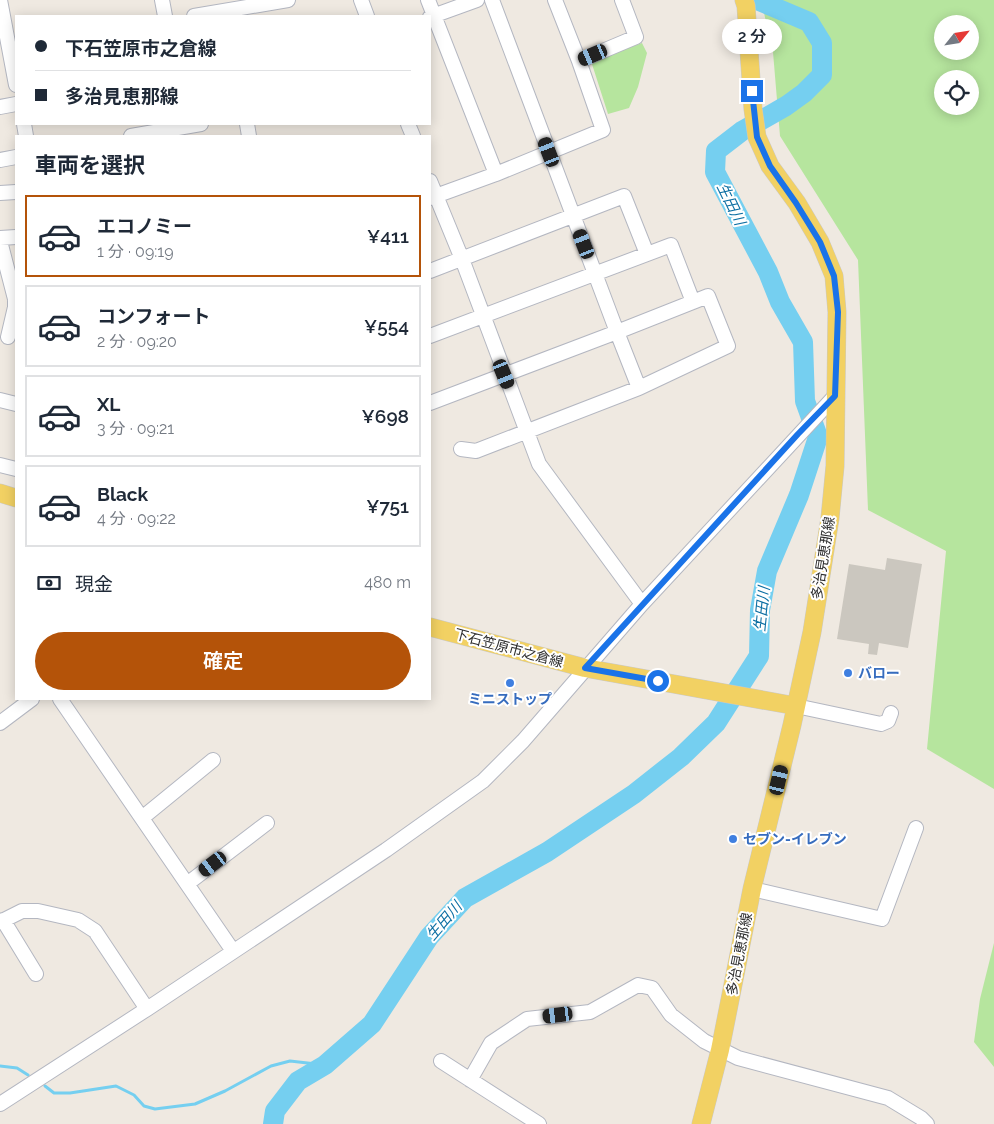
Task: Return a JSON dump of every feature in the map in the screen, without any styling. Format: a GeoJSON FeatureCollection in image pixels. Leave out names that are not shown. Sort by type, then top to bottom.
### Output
{"type":"FeatureCollection","features":[{"type":"Feature","properties":{"kind":"main road","name":"多治見恵那線"},"geometry":{"type":"LineString","coordinates":[[700,1124],[720,1050],[752,889],[792,725],[812,632],[830,518],[835,466],[838,312],[834,276],[820,242],[770,166],[757,137],[745,3]]}},
{"type":"Feature","properties":{"kind":"main road"},"geometry":{"type":"LineString","coordinates":[[0,493],[15,498]]}},
{"type":"Feature","properties":{"kind":"main road","name":"下石笠原市之倉線"},"geometry":{"type":"LineString","coordinates":[[431,627],[585,668],[716,690],[796,706]]}},
{"type":"Feature","properties":{"kind":"street"},"geometry":{"type":"LineString","coordinates":[[0,0],[15,80]]}},
{"type":"Feature","properties":{"kind":"street"},"geometry":{"type":"LineString","coordinates":[[162,0],[165,15]]}},
{"type":"Feature","properties":{"kind":"street"},"geometry":{"type":"LineString","coordinates":[[205,15],[226,13],[288,0]]}},
{"type":"Feature","properties":{"kind":"street"},"geometry":{"type":"LineString","coordinates":[[361,0],[367,15]]}},
{"type":"Feature","properties":{"kind":"street"},"geometry":{"type":"LineString","coordinates":[[428,0],[432,16],[496,174]]}},
{"type":"Feature","properties":{"kind":"street"},"geometry":{"type":"LineString","coordinates":[[432,16],[477,0]]}},
{"type":"Feature","properties":{"kind":"street"},"geometry":{"type":"LineString","coordinates":[[492,0],[639,388]]}},
{"type":"Feature","properties":{"kind":"street"},"geometry":{"type":"LineString","coordinates":[[555,0],[603,130],[496,174],[433,197],[462,258],[539,464],[642,604]]}},
{"type":"Feature","properties":{"kind":"street"},"geometry":{"type":"LineString","coordinates":[[579,61],[636,37],[622,0]]}},
{"type":"Feature","properties":{"kind":"street"},"geometry":{"type":"LineString","coordinates":[[0,107],[15,104]]}},
{"type":"Feature","properties":{"kind":"street"},"geometry":{"type":"LineString","coordinates":[[137,135],[195,125]]}},
{"type":"Feature","properties":{"kind":"street"},"geometry":{"type":"LineString","coordinates":[[0,160],[15,157]]}},
{"type":"Feature","properties":{"kind":"street"},"geometry":{"type":"LineString","coordinates":[[0,193],[15,192]]}},
{"type":"Feature","properties":{"kind":"street"},"geometry":{"type":"LineString","coordinates":[[431,270],[624,196],[647,254]]}},
{"type":"Feature","properties":{"kind":"street"},"geometry":{"type":"LineString","coordinates":[[8,337],[15,299],[0,239],[15,237]]}},
{"type":"Feature","properties":{"kind":"street"},"geometry":{"type":"LineString","coordinates":[[431,336],[670,245],[693,302]]}},
{"type":"Feature","properties":{"kind":"street"},"geometry":{"type":"LineString","coordinates":[[431,403],[708,296],[728,346],[639,388],[476,451],[461,448]]}},
{"type":"Feature","properties":{"kind":"street"},"geometry":{"type":"LineString","coordinates":[[0,1104],[386,850],[483,781],[523,741],[642,604],[835,396]]}},
{"type":"Feature","properties":{"kind":"street"},"geometry":{"type":"LineString","coordinates":[[0,400],[15,404]]}},
{"type":"Feature","properties":{"kind":"street"},"geometry":{"type":"LineString","coordinates":[[0,465],[15,469]]}},
{"type":"Feature","properties":{"kind":"street"},"geometry":{"type":"LineString","coordinates":[[0,724],[31,700]]}},
{"type":"Feature","properties":{"kind":"street"},"geometry":{"type":"LineString","coordinates":[[61,700],[232,951]]}},
{"type":"Feature","properties":{"kind":"street"},"geometry":{"type":"LineString","coordinates":[[796,706],[881,724],[888,721],[891,713]]}},
{"type":"Feature","properties":{"kind":"street"},"geometry":{"type":"LineString","coordinates":[[142,818],[213,760]]}},
{"type":"Feature","properties":{"kind":"street"},"geometry":{"type":"LineString","coordinates":[[187,884],[267,823]]}},
{"type":"Feature","properties":{"kind":"street"},"geometry":{"type":"LineString","coordinates":[[752,889],[882,919],[916,828]]}},
{"type":"Feature","properties":{"kind":"street"},"geometry":{"type":"LineString","coordinates":[[36,974],[1,921],[22,911],[38,910],[78,920],[95,931],[147,1009]]}},
{"type":"Feature","properties":{"kind":"street"},"geometry":{"type":"LineString","coordinates":[[470,1080],[490,1043],[527,1019],[590,1012],[638,985],[652,988],[671,1015],[720,1050],[738,1058],[888,1098],[921,1118],[927,1124]]}},
{"type":"Feature","properties":{"kind":"street"},"geometry":{"type":"LineString","coordinates":[[441,1061],[539,1124]]}},
{"type":"Feature","properties":{"kind":"green space"},"geometry":{"type":"Polygon","coordinates":[[[761,0],[994,0],[994,789],[927,749],[946,551],[868,510],[858,260],[780,136],[773,52],[761,0]]]}},
{"type":"Feature","properties":{"kind":"green space"},"geometry":{"type":"Polygon","coordinates":[[[642,43],[647,53],[638,87],[629,108],[608,114],[591,61],[642,43]]]}},
{"type":"Feature","properties":{"kind":"green space"},"geometry":{"type":"Polygon","coordinates":[[[994,943],[994,1067],[974,1042],[980,999],[994,943]]]}},
{"type":"Feature","properties":{"kind":"building"},"geometry":{"type":"Polygon","coordinates":[[[887,558],[922,564],[908,648],[879,643],[877,655],[868,654],[869,644],[837,639],[849,564],[885,570],[887,558]]]}},
{"type":"Feature","properties":{"kind":"waterway","name":"生田川"},"geometry":{"type":"LineString","coordinates":[[273,1124],[275,1111],[298,1081],[325,1065],[372,1024],[429,937],[465,898],[547,852],[634,794],[681,757],[716,723],[759,656],[760,610],[767,571],[799,495],[818,437],[805,401],[803,342],[780,302],[768,272],[715,172],[716,151],[742,131],[786,106],[804,93],[822,75],[822,43],[809,22],[757,0]]}},
{"type":"Feature","properties":{"kind":"waterway"},"geometry":{"type":"LineString","coordinates":[[45,1086],[54,1093],[70,1093],[116,1086],[134,1095],[144,1106],[155,1109],[195,1104],[225,1091],[271,1066],[290,1061],[325,1065]]}},
{"type":"Feature","properties":{"kind":"waterway"},"geometry":{"type":"LineString","coordinates":[[0,1066],[17,1068],[28,1075]]}},
{"type":"Feature","properties":{"kind":"place","name":"バロー"},"geometry":{"type":"Point","coordinates":[848,673]}},
{"type":"Feature","properties":{"kind":"place","name":"ミニストップ"},"geometry":{"type":"Point","coordinates":[510,683]}},
{"type":"Feature","properties":{"kind":"place","name":"セブン-イレブン"},"geometry":{"type":"Point","coordinates":[733,839]}},
{"type":"Feature","properties":{"kind":"route"},"geometry":{"type":"LineString","coordinates":[[658,681],[585,668],[798,434],[835,396],[838,312],[834,276],[820,242],[770,166],[757,137],[752,91]]}}]}
